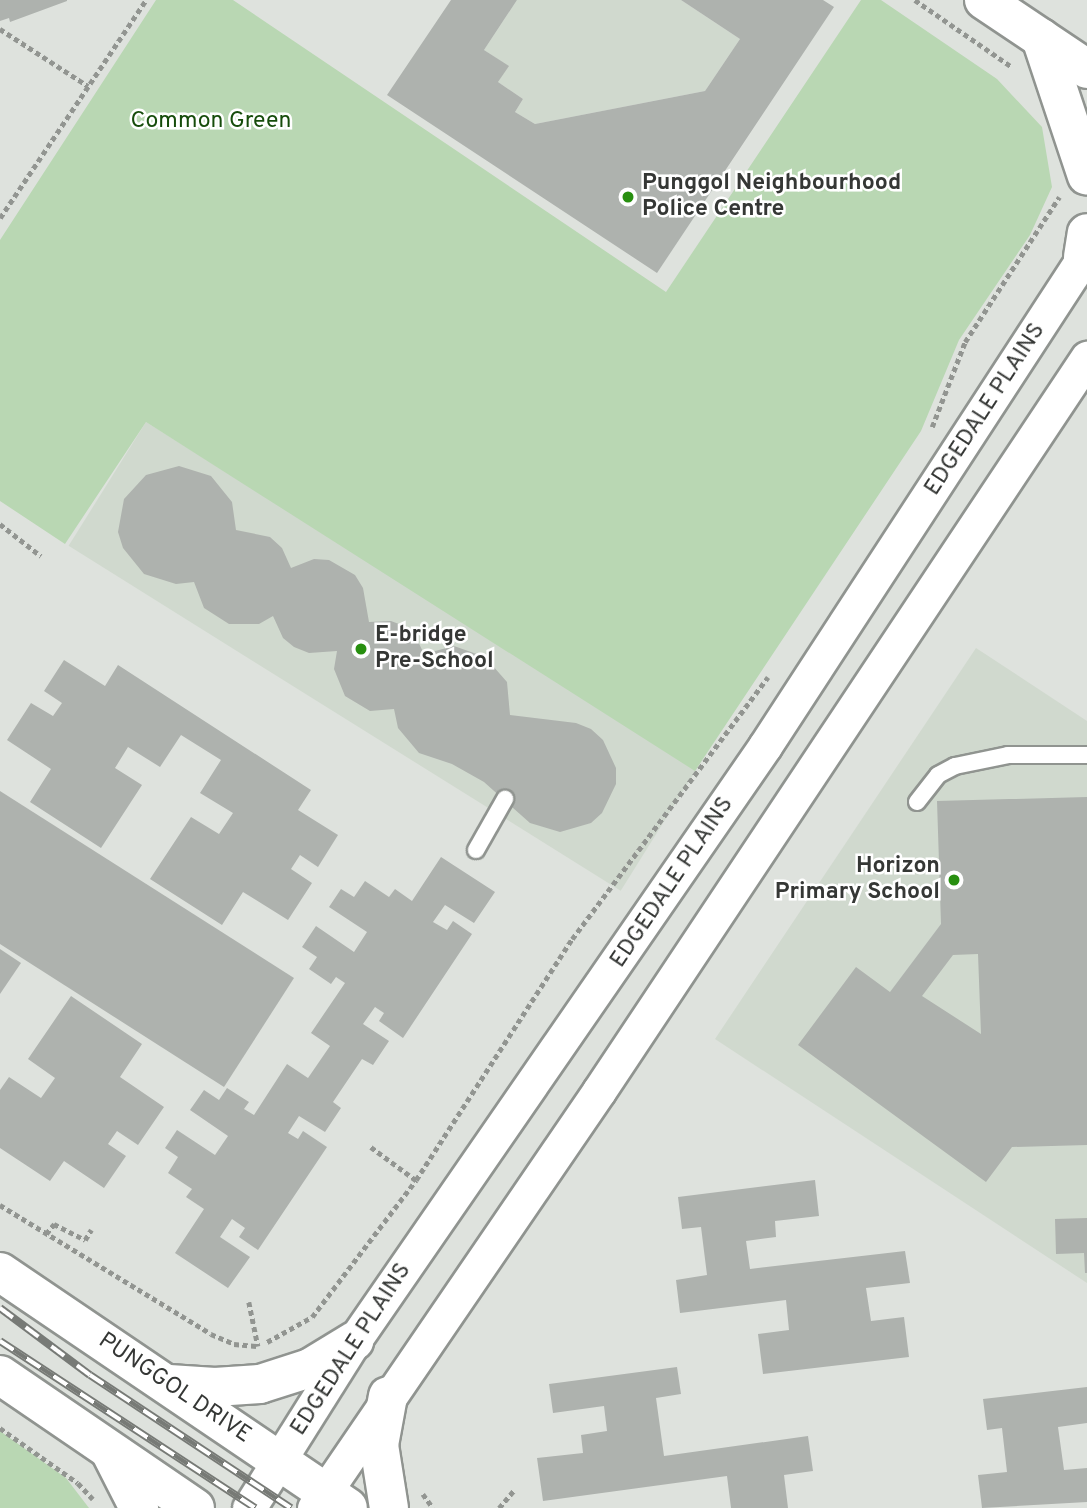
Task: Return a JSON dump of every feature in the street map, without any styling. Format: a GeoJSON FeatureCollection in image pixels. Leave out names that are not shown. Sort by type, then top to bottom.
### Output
{"type":"FeatureCollection","features":[{"type":"Feature","properties":{"kind":"street"},"geometry":{"type":"LineString","coordinates":[[984,0],[1087,69]]}},
{"type":"Feature","properties":{"kind":"street"},"geometry":{"type":"LineString","coordinates":[[1041,38],[1073,182]]}},
{"type":"Feature","properties":{"kind":"street","name":"EDGEDALE PLAINS"},"geometry":{"type":"LineString","coordinates":[[249,1508],[354,1340],[765,746],[1086,247]]}},
{"type":"Feature","properties":{"kind":"street"},"geometry":{"type":"LineString","coordinates":[[329,1503],[388,1396],[599,1091],[1087,358]]}},
{"type":"Feature","properties":{"kind":"street","name":"PUNGGOL DRIVE"},"geometry":{"type":"LineString","coordinates":[[0,1272],[169,1384],[280,1462],[329,1503]]}},
{"type":"Feature","properties":{"kind":"street"},"geometry":{"type":"LineString","coordinates":[[169,1384],[215,1387],[260,1384],[310,1368],[354,1340]]}},
{"type":"Feature","properties":{"kind":"street"},"geometry":{"type":"LineString","coordinates":[[0,1375],[107,1444],[195,1508]]}},
{"type":"Feature","properties":{"kind":"street"},"geometry":{"type":"LineString","coordinates":[[388,1396],[379,1445],[389,1508]]}},
{"type":"Feature","properties":{"kind":"street"},"geometry":{"type":"LineString","coordinates":[[107,1444],[139,1508]]}},
{"type":"Feature","properties":{"kind":"lane"},"geometry":{"type":"LineString","coordinates":[[917,802],[938,775],[955,766],[1008,755],[1087,755]]}},
{"type":"Feature","properties":{"kind":"lane"},"geometry":{"type":"LineString","coordinates":[[476,850],[505,799]]}},
{"type":"Feature","properties":{"kind":"path"},"geometry":{"type":"LineString","coordinates":[[0,218],[146,0]]}},
{"type":"Feature","properties":{"kind":"path"},"geometry":{"type":"LineString","coordinates":[[915,0],[1021,73]]}},
{"type":"Feature","properties":{"kind":"path"},"geometry":{"type":"LineString","coordinates":[[0,29],[88,86]]}},
{"type":"Feature","properties":{"kind":"path"},"geometry":{"type":"LineString","coordinates":[[927,439],[965,342],[1073,182]]}},
{"type":"Feature","properties":{"kind":"path"},"geometry":{"type":"LineString","coordinates":[[0,524],[41,556]]}},
{"type":"Feature","properties":{"kind":"path"},"geometry":{"type":"LineString","coordinates":[[0,1206],[211,1334],[258,1346],[294,1331],[312,1317],[416,1180],[572,939],[770,675]]}},
{"type":"Feature","properties":{"kind":"path"},"geometry":{"type":"LineString","coordinates":[[371,1147],[450,1203]]}},
{"type":"Feature","properties":{"kind":"path"},"geometry":{"type":"LineString","coordinates":[[46,1234],[54,1224],[85,1240],[91,1230]]}},
{"type":"Feature","properties":{"kind":"path"},"geometry":{"type":"LineString","coordinates":[[248,1302],[258,1346]]}},
{"type":"Feature","properties":{"kind":"path"},"geometry":{"type":"LineString","coordinates":[[0,1428],[78,1483],[100,1508]]}},
{"type":"Feature","properties":{"kind":"path"},"geometry":{"type":"LineString","coordinates":[[499,1508],[514,1490]]}},
{"type":"Feature","properties":{"kind":"shaded area"},"geometry":{"type":"Polygon","coordinates":[[[517,0],[681,0],[740,39],[705,91],[535,124],[515,112],[523,99],[498,82],[508,66],[484,50],[517,0]]]}},
{"type":"Feature","properties":{"kind":"shaded area"},"geometry":{"type":"Polygon","coordinates":[[[146,422],[698,767],[621,891],[69,546],[146,422]]]}},
{"type":"Feature","properties":{"kind":"shaded area","name":"Horizon Primary School"},"geometry":{"type":"Polygon","coordinates":[[[976,648],[1087,721],[1087,1283],[715,1039],[976,648]]]}},
{"type":"Feature","properties":{"kind":"green space","name":"Common Green"},"geometry":{"type":"Polygon","coordinates":[[[156,0],[233,0],[666,292],[861,0],[881,0],[997,79],[1042,127],[1052,187],[1030,235],[959,340],[921,431],[695,771],[146,422],[65,544],[0,501],[0,240],[156,0]]]}},
{"type":"Feature","properties":{"kind":"green space"},"geometry":{"type":"Polygon","coordinates":[[[0,1431],[66,1478],[89,1508],[0,1508],[0,1431]]]}},
{"type":"Feature","properties":{"kind":"building"},"geometry":{"type":"Polygon","coordinates":[[[0,0],[67,1],[10,22],[9,18],[0,21],[0,0]]]}},
{"type":"Feature","properties":{"kind":"building"},"geometry":{"type":"Polygon","coordinates":[[[451,0],[517,0],[484,50],[509,66],[498,82],[523,99],[515,112],[535,124],[705,91],[740,39],[681,0],[823,0],[834,7],[657,273],[387,95],[451,0]]]}},
{"type":"Feature","properties":{"kind":"building","name":"E-bridge Pre-School"},"geometry":{"type":"Polygon","coordinates":[[[179,466],[211,476],[232,502],[236,530],[270,537],[282,548],[291,568],[314,559],[329,560],[355,575],[363,588],[369,622],[391,621],[404,626],[415,635],[424,654],[454,646],[485,657],[507,682],[510,715],[576,723],[591,729],[603,740],[616,768],[616,784],[602,813],[591,823],[560,832],[530,823],[484,782],[452,764],[419,753],[398,728],[394,709],[370,711],[345,696],[334,669],[337,651],[309,653],[294,647],[283,638],[273,616],[259,624],[229,624],[204,608],[194,582],[176,584],[144,574],[123,548],[118,532],[124,499],[146,475],[179,466]]]}},
{"type":"Feature","properties":{"kind":"building"},"geometry":{"type":"Polygon","coordinates":[[[64,660],[105,686],[118,665],[311,790],[298,810],[338,835],[318,867],[300,855],[291,869],[312,883],[288,920],[243,892],[222,925],[150,879],[191,817],[219,834],[233,813],[200,793],[221,760],[181,735],[160,767],[128,747],[115,768],[142,785],[101,848],[30,802],[51,769],[7,740],[31,703],[53,716],[62,703],[44,691],[64,660]]]}},
{"type":"Feature","properties":{"kind":"building"},"geometry":{"type":"Polygon","coordinates":[[[0,791],[294,978],[224,1087],[0,944],[0,791]]]}},
{"type":"Feature","properties":{"kind":"building"},"geometry":{"type":"Polygon","coordinates":[[[1087,797],[1087,1145],[1012,1147],[986,1182],[798,1045],[856,967],[890,992],[941,924],[937,801],[1087,797]],[[978,954],[953,955],[922,996],[981,1034],[978,954]]]}},
{"type":"Feature","properties":{"kind":"building"},"geometry":{"type":"Polygon","coordinates":[[[441,857],[495,892],[474,923],[445,905],[433,922],[447,930],[453,921],[472,934],[403,1038],[379,1021],[384,1013],[375,1007],[363,1024],[389,1041],[373,1065],[362,1059],[333,1102],[341,1108],[325,1132],[299,1116],[288,1133],[298,1139],[303,1131],[327,1147],[258,1250],[239,1237],[245,1228],[232,1219],[220,1237],[250,1257],[228,1288],[175,1253],[204,1209],[186,1197],[192,1189],[168,1173],[178,1157],[165,1148],[177,1130],[215,1155],[228,1136],[190,1110],[204,1090],[219,1100],[227,1088],[249,1102],[244,1109],[254,1115],[287,1064],[308,1078],[330,1046],[311,1033],[345,983],[336,977],[331,984],[309,969],[317,957],[302,947],[316,926],[354,952],[367,932],[329,907],[341,889],[354,897],[365,881],[389,897],[395,889],[412,901],[441,857]]]}},
{"type":"Feature","properties":{"kind":"building"},"geometry":{"type":"Polygon","coordinates":[[[0,949],[21,963],[0,994],[0,949]]]}},
{"type":"Feature","properties":{"kind":"building"},"geometry":{"type":"Polygon","coordinates":[[[71,996],[142,1044],[120,1077],[164,1107],[138,1145],[117,1131],[108,1144],[126,1156],[104,1188],[64,1161],[50,1181],[0,1148],[0,1090],[9,1077],[41,1098],[55,1078],[28,1059],[71,996]]]}},
{"type":"Feature","properties":{"kind":"building"},"geometry":{"type":"Polygon","coordinates":[[[815,1180],[819,1216],[775,1221],[776,1237],[746,1241],[750,1269],[905,1251],[910,1283],[866,1288],[871,1321],[904,1317],[909,1357],[763,1374],[758,1334],[789,1330],[786,1300],[680,1313],[676,1280],[707,1275],[701,1227],[682,1229],[678,1197],[815,1180]]]}},
{"type":"Feature","properties":{"kind":"building"},"geometry":{"type":"Polygon","coordinates":[[[1087,1218],[1085,1273],[1084,1253],[1056,1254],[1055,1219],[1087,1218]]]}},
{"type":"Feature","properties":{"kind":"building"},"geometry":{"type":"Polygon","coordinates":[[[677,1367],[681,1394],[656,1398],[664,1456],[808,1436],[813,1471],[784,1475],[788,1508],[731,1508],[727,1476],[543,1501],[537,1458],[583,1453],[581,1435],[607,1431],[604,1406],[553,1413],[549,1384],[677,1367]]]}},
{"type":"Feature","properties":{"kind":"building"},"geometry":{"type":"Polygon","coordinates":[[[1087,1387],[1087,1423],[1058,1427],[1064,1470],[1087,1468],[1087,1502],[982,1508],[978,1475],[1007,1472],[1002,1428],[987,1430],[983,1399],[1087,1387]]]}},
{"type":"Feature","properties":{"kind":"railway"},"geometry":{"type":"LineString","coordinates":[[0,1308],[90,1375],[291,1508]]}},
{"type":"Feature","properties":{"kind":"railway"},"geometry":{"type":"LineString","coordinates":[[0,1341],[255,1508]]}},
{"type":"Feature","properties":{"kind":"place","name":"Punggol Neighbourhood Police Centre"},"geometry":{"type":"Point","coordinates":[628,197]}},
{"type":"Feature","properties":{"kind":"place","name":"E-bridge Pre-School"},"geometry":{"type":"Point","coordinates":[361,649]}},
{"type":"Feature","properties":{"kind":"place","name":"Horizon Primary School"},"geometry":{"type":"Point","coordinates":[954,880]}}]}
